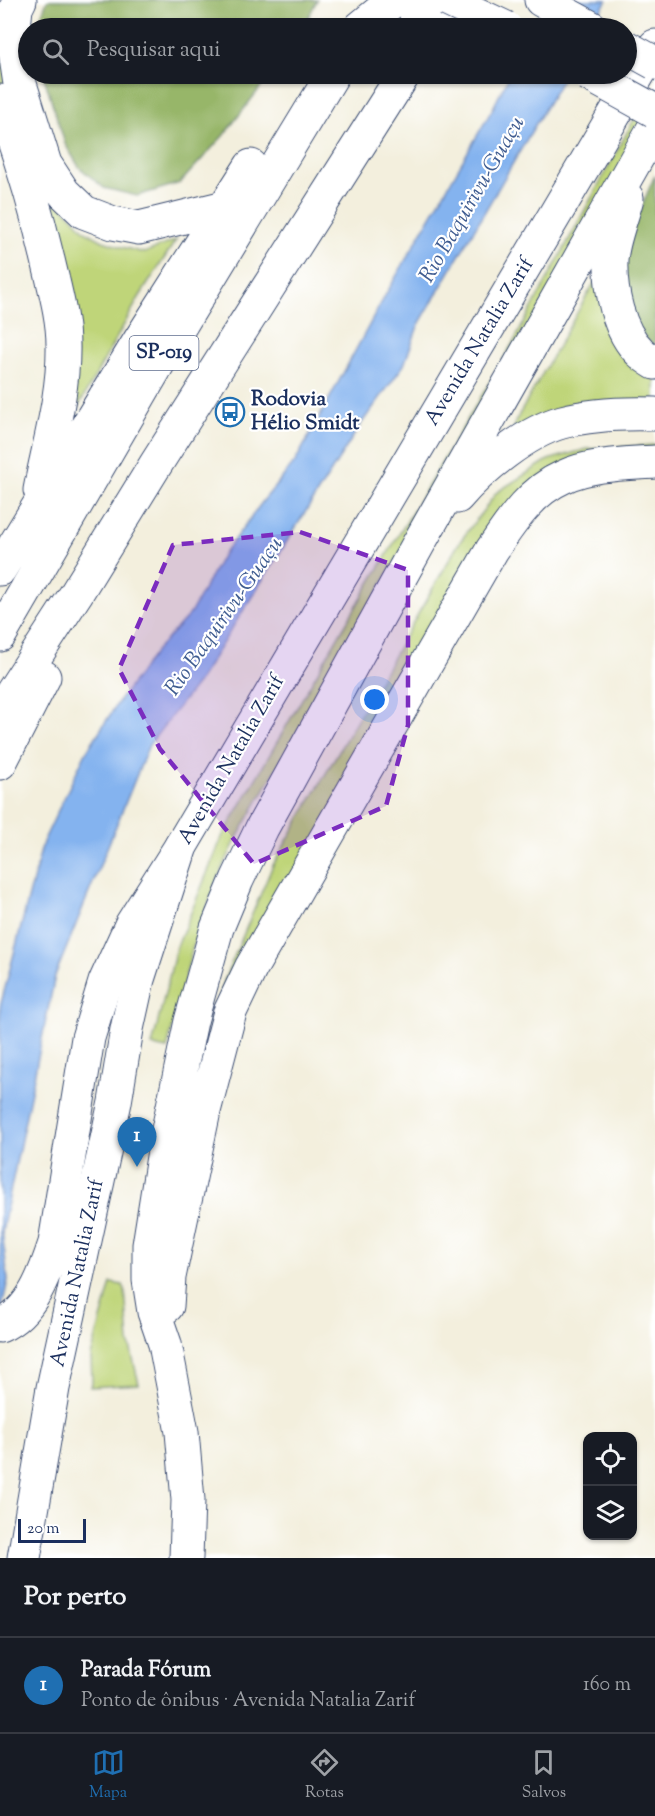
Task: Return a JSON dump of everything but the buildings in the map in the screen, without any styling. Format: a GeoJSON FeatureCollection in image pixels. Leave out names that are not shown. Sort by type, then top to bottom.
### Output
{"type":"FeatureCollection","features":[{"type":"Feature","properties":{"kind":"main road"},"geometry":{"type":"LineString","coordinates":[[18,71],[13,38],[16,8],[20,0]]}},
{"type":"Feature","properties":{"kind":"main road"},"geometry":{"type":"LineString","coordinates":[[345,18],[357,0]]}},
{"type":"Feature","properties":{"kind":"main road"},"geometry":{"type":"LineString","coordinates":[[366,18],[378,0]]}},
{"type":"Feature","properties":{"kind":"main road"},"geometry":{"type":"LineString","coordinates":[[372,18],[394,0]]}},
{"type":"Feature","properties":{"kind":"main road"},"geometry":{"type":"LineString","coordinates":[[416,18],[419,0]]}},
{"type":"Feature","properties":{"kind":"main road"},"geometry":{"type":"LineString","coordinates":[[438,18],[449,0],[486,18]]}},
{"type":"Feature","properties":{"kind":"main road"},"geometry":{"type":"LineString","coordinates":[[541,0],[574,18]]}},
{"type":"Feature","properties":{"kind":"main road","name":"Avenida Natalia Zarif"},"geometry":{"type":"LineString","coordinates":[[637,76],[655,46]]}},
{"type":"Feature","properties":{"kind":"main road"},"geometry":{"type":"LineString","coordinates":[[637,53],[655,63]]}},
{"type":"Feature","properties":{"kind":"main road"},"geometry":{"type":"LineString","coordinates":[[20,84],[45,164],[64,193],[84,212],[113,223],[139,228],[225,207]]}},
{"type":"Feature","properties":{"kind":"main road","name":"SP-019"},"geometry":{"type":"LineString","coordinates":[[0,569],[304,84]]}},
{"type":"Feature","properties":{"kind":"main road","name":"SP-019"},"geometry":{"type":"LineString","coordinates":[[0,634],[180,326],[327,84]]}},
{"type":"Feature","properties":{"kind":"main road","name":"SP-019"},"geometry":{"type":"LineString","coordinates":[[0,711],[398,84]]}},
{"type":"Feature","properties":{"kind":"main road"},"geometry":{"type":"LineString","coordinates":[[606,84],[655,111]]}},
{"type":"Feature","properties":{"kind":"main road","name":"Avenida Natalia Zarif"},"geometry":{"type":"LineString","coordinates":[[24,1558],[53,1388],[115,1102],[127,1029],[138,980],[181,846],[632,84]]}},
{"type":"Feature","properties":{"kind":"main road"},"geometry":{"type":"LineString","coordinates":[[0,101],[26,173],[44,242],[57,299],[63,345],[60,388],[36,511]]}},
{"type":"Feature","properties":{"kind":"main road","name":"Avenida Natalia Zarif"},"geometry":{"type":"LineString","coordinates":[[186,1558],[188,1500],[182,1432],[165,1344],[154,1312],[149,1280],[149,1245],[165,1144],[189,1032],[218,928],[237,880],[262,828],[419,543],[655,126]]}},
{"type":"Feature","properties":{"kind":"main road"},"geometry":{"type":"LineString","coordinates":[[639,154],[611,259],[612,283],[617,308],[625,330],[639,352],[655,363]]}},
{"type":"Feature","properties":{"kind":"main road"},"geometry":{"type":"LineString","coordinates":[[419,543],[467,485],[498,458],[527,439],[560,423],[596,415],[655,414]]}},
{"type":"Feature","properties":{"kind":"main road"},"geometry":{"type":"LineString","coordinates":[[165,1344],[169,1277],[204,1111],[230,1012],[251,968],[492,550],[514,517],[537,493],[562,477],[592,468],[655,462]]}},
{"type":"Feature","properties":{"kind":"main road"},"geometry":{"type":"LineString","coordinates":[[0,763],[44,676],[76,594]]}},
{"type":"Feature","properties":{"kind":"main road"},"geometry":{"type":"LineString","coordinates":[[0,1326],[8,1323],[32,1297],[47,1270],[55,1243],[88,1038],[105,982],[131,926],[181,846]]}},
{"type":"Feature","properties":{"kind":"highlighted area"},"geometry":{"type":"Polygon","coordinates":[[[300,532],[408,570],[408,725],[386,806],[254,864],[160,749],[119,669],[173,545],[300,532]]]}},
{"type":"Feature","properties":{"kind":"green space"},"geometry":{"type":"Polygon","coordinates":[[[47,0],[317,0],[308,18],[41,18],[47,0]]]}},
{"type":"Feature","properties":{"kind":"green space"},"geometry":{"type":"Polygon","coordinates":[[[0,44],[61,204],[85,231],[103,241],[144,253],[176,240],[140,296],[74,414],[75,345],[0,88],[0,44]]]}},
{"type":"Feature","properties":{"kind":"green space"},"geometry":{"type":"Polygon","coordinates":[[[46,84],[263,84],[223,136],[180,183],[137,196],[104,188],[79,167],[65,144],[46,84]]]}},
{"type":"Feature","properties":{"kind":"green space"},"geometry":{"type":"Polygon","coordinates":[[[638,112],[649,118],[238,836],[215,884],[192,950],[167,1049],[152,1046],[176,949],[222,837],[514,341],[638,112]]]}},
{"type":"Feature","properties":{"kind":"green space"},"geometry":{"type":"Polygon","coordinates":[[[655,175],[655,349],[635,326],[622,271],[633,227],[655,175]]]}},
{"type":"Feature","properties":{"kind":"green space"},"geometry":{"type":"Polygon","coordinates":[[[602,269],[655,376],[655,399],[514,429],[515,422],[602,269]]]}},
{"type":"Feature","properties":{"kind":"green space"},"geometry":{"type":"Polygon","coordinates":[[[655,445],[655,465],[534,485],[199,1079],[225,978],[273,865],[459,543],[497,492],[548,460],[587,449],[655,445]]]}},
{"type":"Feature","properties":{"kind":"green space"},"geometry":{"type":"Polygon","coordinates":[[[111,1283],[123,1285],[125,1290],[129,1342],[139,1384],[90,1387],[92,1383],[91,1356],[111,1283]]]}},
{"type":"Feature","properties":{"kind":"water"},"geometry":{"type":"Polygon","coordinates":[[[546,0],[607,0],[596,18],[537,18],[546,0]]]}},
{"type":"Feature","properties":{"kind":"water","name":"Rio Baquirivu-Guaçu"},"geometry":{"type":"Polygon","coordinates":[[[505,84],[559,84],[418,326],[404,365],[361,424],[198,682],[149,745],[55,976],[2,1231],[8,1280],[0,1316],[0,1007],[43,842],[86,752],[119,701],[159,647],[190,614],[222,556],[295,462],[386,294],[505,84]]]}},
{"type":"Feature","properties":{"kind":"place","name":"Rodovia Hélio Smidt"},"geometry":{"type":"Point","coordinates":[230,412]}},
{"type":"Feature","properties":{"kind":"place","name":"Parada Fórum"},"geometry":{"type":"Point","coordinates":[137,1167]}}]}
